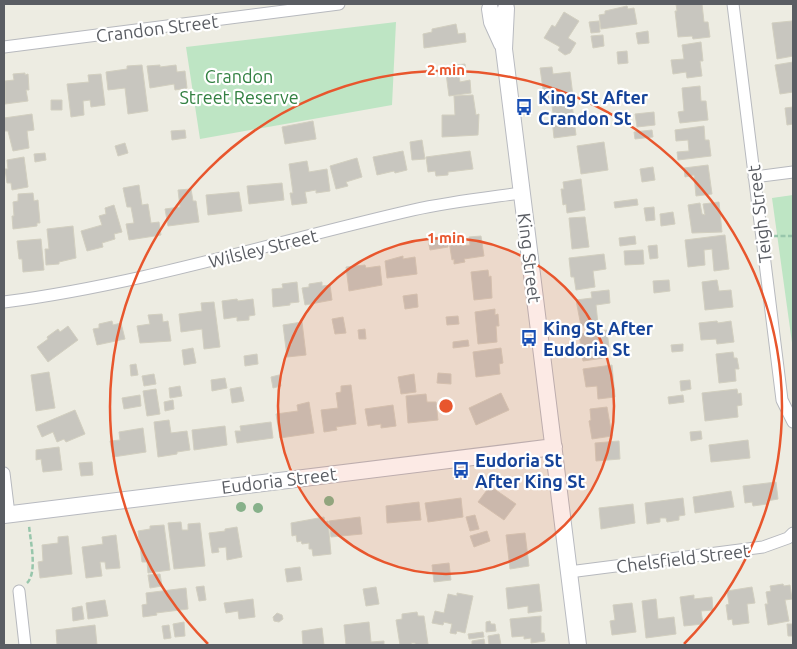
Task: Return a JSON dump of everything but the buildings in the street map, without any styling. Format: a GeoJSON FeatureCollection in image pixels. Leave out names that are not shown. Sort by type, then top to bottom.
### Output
{"type":"FeatureCollection","features":[{"type":"Feature","properties":{"kind":"main road"},"geometry":{"type":"LineString","coordinates":[[485,7],[495,10],[509,6]]}},
{"type":"Feature","properties":{"kind":"main road","name":"King Street"},"geometry":{"type":"LineString","coordinates":[[509,6],[504,49],[578,645]]}},
{"type":"Feature","properties":{"kind":"main road","name":"King Street"},"geometry":{"type":"LineString","coordinates":[[485,7],[504,49]]}},
{"type":"Feature","properties":{"kind":"main road","name":"Eudoria Street"},"geometry":{"type":"LineString","coordinates":[[6,514],[554,447]]}},
{"type":"Feature","properties":{"kind":"street","name":"Crandon Street"},"geometry":{"type":"LineString","coordinates":[[4,47],[339,4]]}},
{"type":"Feature","properties":{"kind":"street","name":"Teigh Street"},"geometry":{"type":"LineString","coordinates":[[733,4],[782,400],[793,422]]}},
{"type":"Feature","properties":{"kind":"street"},"geometry":{"type":"LineString","coordinates":[[754,177],[793,172]]}},
{"type":"Feature","properties":{"kind":"street","name":"Wilsley Street"},"geometry":{"type":"LineString","coordinates":[[4,302],[56,296],[133,280],[415,210],[521,193]]}},
{"type":"Feature","properties":{"kind":"street"},"geometry":{"type":"LineString","coordinates":[[4,473],[6,514]]}},
{"type":"Feature","properties":{"kind":"street","name":"Chelsfield Street"},"geometry":{"type":"LineString","coordinates":[[570,572],[763,547],[788,538],[793,533]]}},
{"type":"Feature","properties":{"kind":"street"},"geometry":{"type":"LineString","coordinates":[[19,591],[25,645]]}},
{"type":"Feature","properties":{"kind":"path"},"geometry":{"type":"LineString","coordinates":[[761,237],[793,236]]}},
{"type":"Feature","properties":{"kind":"path"},"geometry":{"type":"LineString","coordinates":[[19,591],[31,579],[33,569],[27,511]]}},
{"type":"Feature","properties":{"kind":"green space","name":"Crandon Street Reserve"},"geometry":{"type":"Polygon","coordinates":[[[396,22],[392,105],[200,139],[186,47],[396,22]]]}},
{"type":"Feature","properties":{"kind":"green space"},"geometry":{"type":"Polygon","coordinates":[[[793,195],[793,350],[772,198],[793,195]]]}},
{"type":"Feature","properties":{"kind":"place","name":"King St After Crandon St"},"geometry":{"type":"Point","coordinates":[524,107]}},
{"type":"Feature","properties":{"kind":"place","name":"King St After Eudoria St"},"geometry":{"type":"Point","coordinates":[529,338]}},
{"type":"Feature","properties":{"kind":"place","name":"Eudoria St After King St"},"geometry":{"type":"Point","coordinates":[461,470]}}]}
